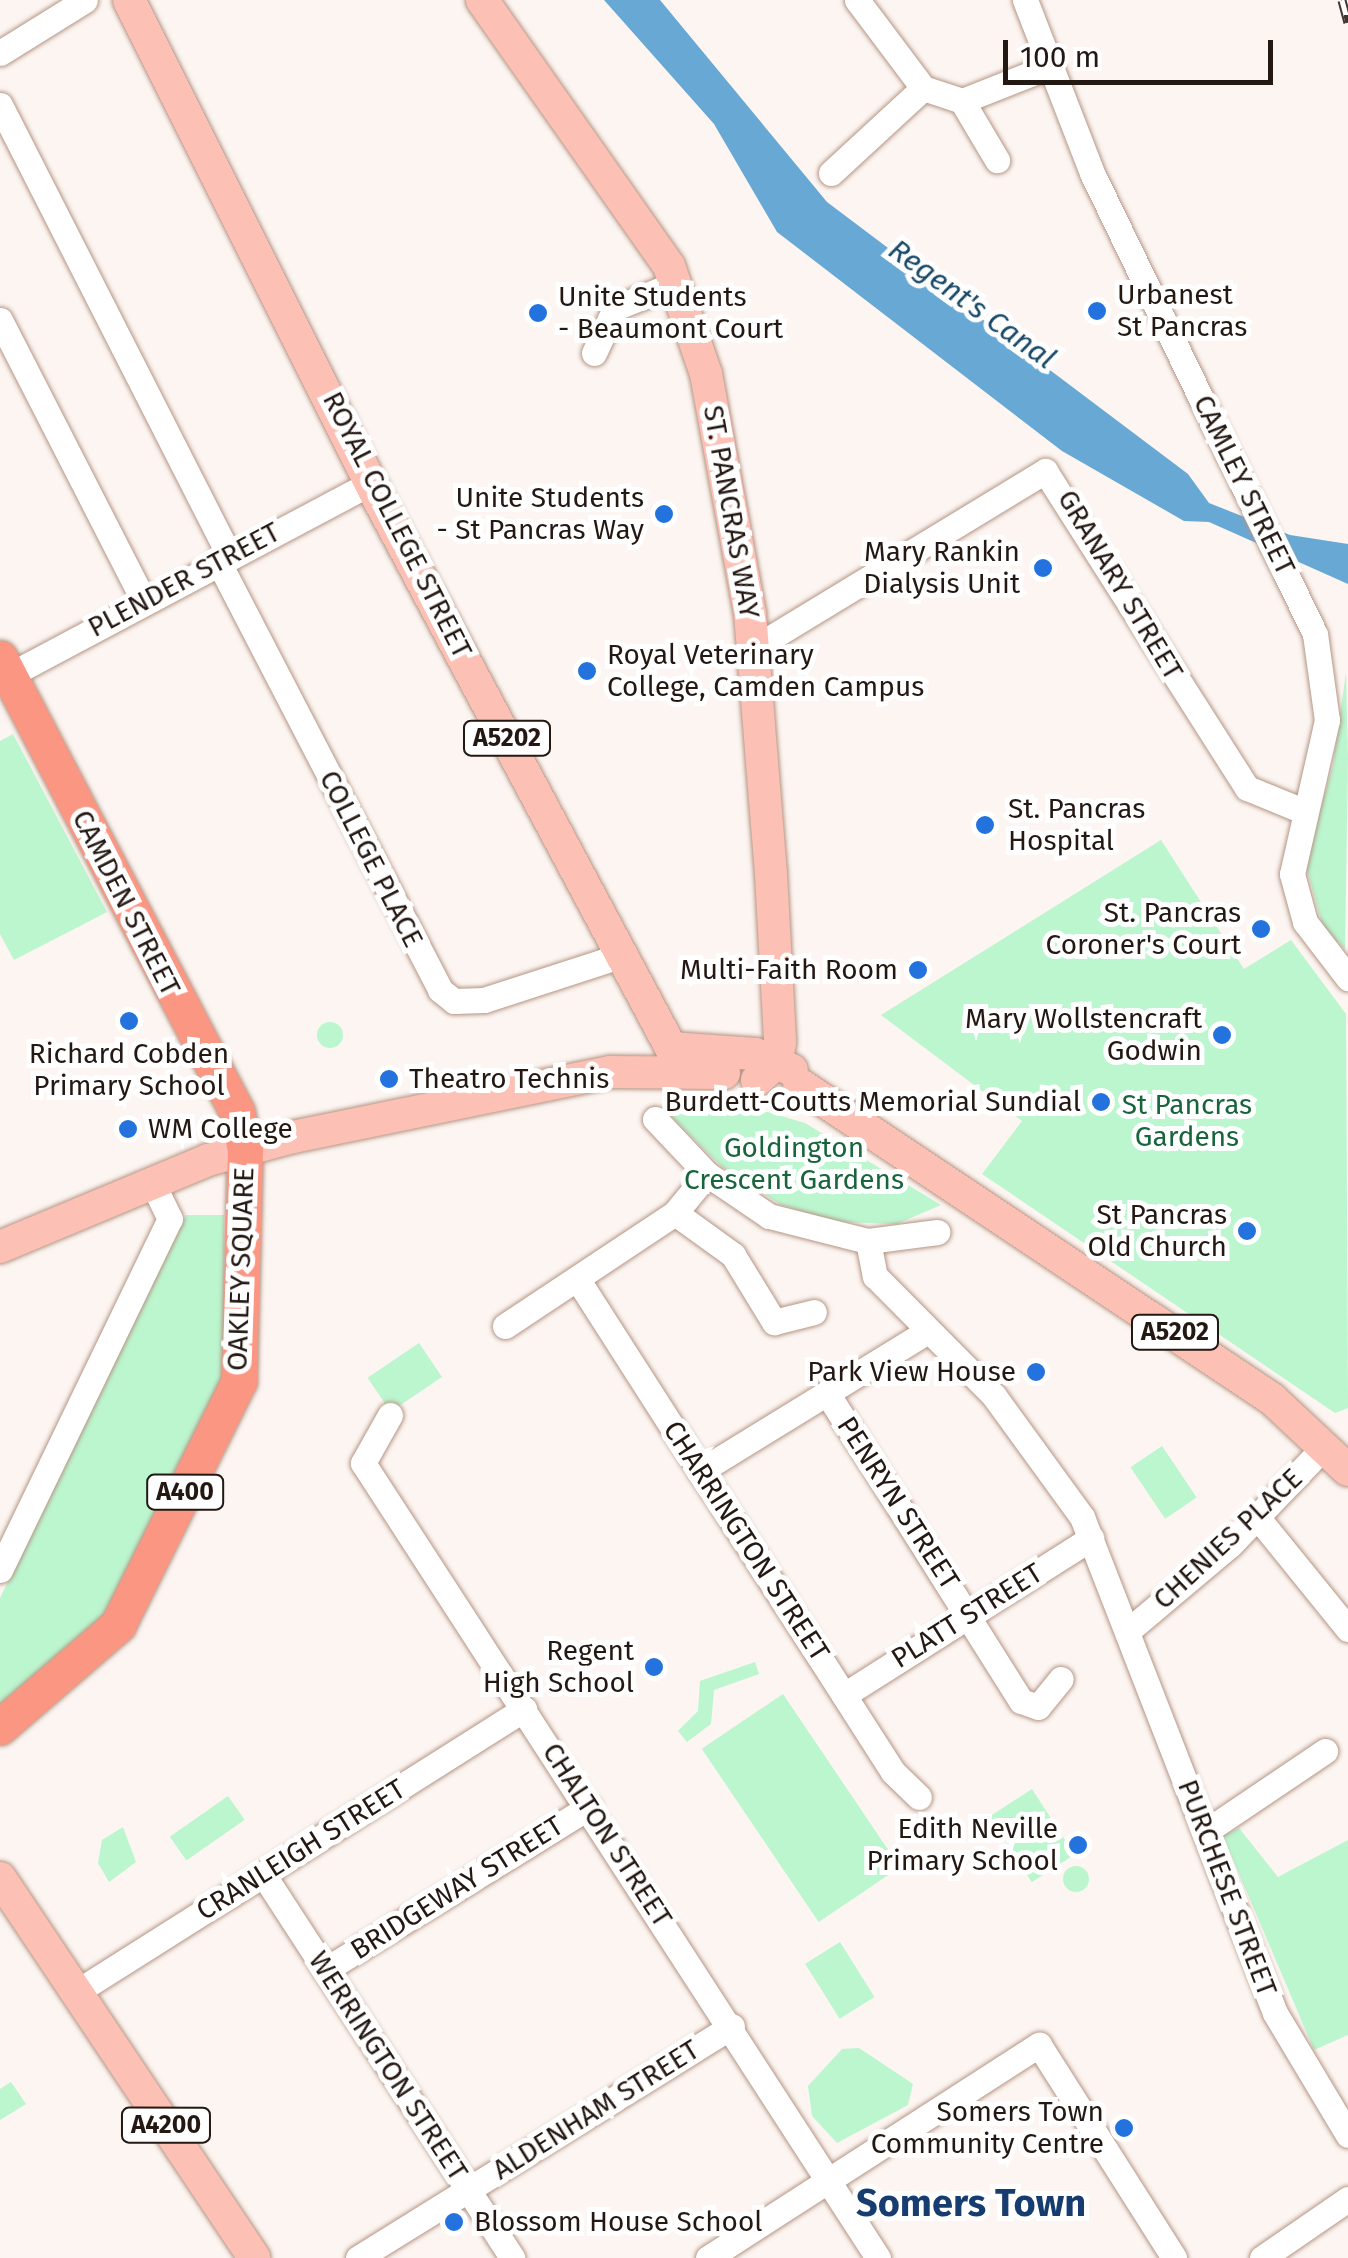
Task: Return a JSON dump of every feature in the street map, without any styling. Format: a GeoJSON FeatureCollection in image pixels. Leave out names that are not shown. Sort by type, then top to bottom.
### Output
{"type":"FeatureCollection","features":[{"type":"Feature","properties":{"kind":"highway","name":"CAMDEN STREET"},"geometry":{"type":"LineString","coordinates":[[3,671],[237,1112],[245,1149]]}},
{"type":"Feature","properties":{"kind":"highway","name":"OAKLEY SQUARE"},"geometry":{"type":"LineString","coordinates":[[0,1728],[118,1625],[238,1381],[245,1149]]}},
{"type":"Feature","properties":{"kind":"main road","name":"ROYAL COLLEGE STREET"},"geometry":{"type":"LineString","coordinates":[[129,0],[370,482],[616,957],[680,1051]]}},
{"type":"Feature","properties":{"kind":"main road","name":"ST. PANCRAS WAY"},"geometry":{"type":"LineString","coordinates":[[482,0],[677,284],[710,386],[754,648],[778,1076]]}},
{"type":"Feature","properties":{"kind":"main road","name":"A5202"},"geometry":{"type":"LineString","coordinates":[[680,1051],[778,1076],[1054,1248],[1325,1446],[1348,1470]]}},
{"type":"Feature","properties":{"kind":"main road","name":"A5202"},"geometry":{"type":"LineString","coordinates":[[680,1051],[724,1073],[778,1076]]}},
{"type":"Feature","properties":{"kind":"main road"},"geometry":{"type":"LineString","coordinates":[[0,1248],[245,1149],[610,1072],[680,1051]]}},
{"type":"Feature","properties":{"kind":"main road"},"geometry":{"type":"LineString","coordinates":[[610,1072],[724,1073]]}},
{"type":"Feature","properties":{"kind":"main road","name":"A4200"},"geometry":{"type":"LineString","coordinates":[[0,1878],[254,2258]]}},
{"type":"Feature","properties":{"kind":"street"},"geometry":{"type":"LineString","coordinates":[[0,53],[85,0]]}},
{"type":"Feature","properties":{"kind":"street"},"geometry":{"type":"LineString","coordinates":[[857,0],[923,88],[962,101],[1048,67]]}},
{"type":"Feature","properties":{"kind":"street","name":"CAMLEY STREET"},"geometry":{"type":"LineString","coordinates":[[1025,0],[1048,67],[1315,634],[1327,703],[1301,810],[1295,895],[1316,943],[1348,978]]}},
{"type":"Feature","properties":{"kind":"street"},"geometry":{"type":"LineString","coordinates":[[831,174],[923,88]]}},
{"type":"Feature","properties":{"kind":"street"},"geometry":{"type":"LineString","coordinates":[[962,101],[998,160]]}},
{"type":"Feature","properties":{"kind":"street","name":"COLLEGE PLACE"},"geometry":{"type":"LineString","coordinates":[[0,105],[440,990],[470,1003],[616,957]]}},
{"type":"Feature","properties":{"kind":"street"},"geometry":{"type":"LineString","coordinates":[[594,353],[614,308],[677,284]]}},
{"type":"Feature","properties":{"kind":"street"},"geometry":{"type":"LineString","coordinates":[[0,320],[143,600]]}},
{"type":"Feature","properties":{"kind":"street","name":"GRANARY STREET"},"geometry":{"type":"LineString","coordinates":[[754,648],[1046,471],[1248,788],[1301,810]]}},
{"type":"Feature","properties":{"kind":"street","name":"PLENDER STREET"},"geometry":{"type":"LineString","coordinates":[[3,671],[370,482]]}},
{"type":"Feature","properties":{"kind":"street"},"geometry":{"type":"LineString","coordinates":[[656,1119],[707,1174],[769,1216],[868,1241],[936,1232]]}},
{"type":"Feature","properties":{"kind":"street"},"geometry":{"type":"LineString","coordinates":[[506,1326],[675,1214],[707,1174]]}},
{"type":"Feature","properties":{"kind":"street"},"geometry":{"type":"LineString","coordinates":[[0,1570],[171,1213],[152,1184]]}},
{"type":"Feature","properties":{"kind":"street"},"geometry":{"type":"LineString","coordinates":[[675,1214],[733,1255],[774,1322],[814,1312]]}},
{"type":"Feature","properties":{"kind":"street","name":"PURCHESE STREET"},"geometry":{"type":"LineString","coordinates":[[868,1241],[875,1276],[994,1396],[1091,1538],[1275,2012],[1348,2135]]}},
{"type":"Feature","properties":{"kind":"street","name":"CHARRINGTON STREET"},"geometry":{"type":"LineString","coordinates":[[578,1280],[844,1694],[919,1797]]}},
{"type":"Feature","properties":{"kind":"street"},"geometry":{"type":"LineString","coordinates":[[700,1471],[928,1331]]}},
{"type":"Feature","properties":{"kind":"street","name":"PENRYN STREET"},"geometry":{"type":"LineString","coordinates":[[827,1393],[1022,1702],[1038,1708],[1061,1679]]}},
{"type":"Feature","properties":{"kind":"street","name":"CHALTON STREET"},"geometry":{"type":"LineString","coordinates":[[390,1415],[363,1463],[732,2026],[878,2258]]}},
{"type":"Feature","properties":{"kind":"street","name":"CHENIES PLACE"},"geometry":{"type":"LineString","coordinates":[[1129,1630],[1258,1518],[1325,1446]]}},
{"type":"Feature","properties":{"kind":"street"},"geometry":{"type":"LineString","coordinates":[[1258,1518],[1348,1630]]}},
{"type":"Feature","properties":{"kind":"street","name":"PLATT STREET"},"geometry":{"type":"LineString","coordinates":[[844,1694],[1091,1538]]}},
{"type":"Feature","properties":{"kind":"street","name":"CRANLEIGH STREET"},"geometry":{"type":"LineString","coordinates":[[78,1991],[524,1709]]}},
{"type":"Feature","properties":{"kind":"street"},"geometry":{"type":"LineString","coordinates":[[1205,1832],[1325,1751]]}},
{"type":"Feature","properties":{"kind":"street","name":"BRIDGEWAY STREET"},"geometry":{"type":"LineString","coordinates":[[325,1970],[589,1807]]}},
{"type":"Feature","properties":{"kind":"street","name":"WERRINGTON STREET"},"geometry":{"type":"LineString","coordinates":[[262,1874],[512,2258]]}},
{"type":"Feature","properties":{"kind":"street","name":"ALDENHAM STREET"},"geometry":{"type":"LineString","coordinates":[[358,2258],[732,2026]]}},
{"type":"Feature","properties":{"kind":"street"},"geometry":{"type":"LineString","coordinates":[[708,2258],[1033,2046],[1046,2048],[1174,2258]]}},
{"type":"Feature","properties":{"kind":"street"},"geometry":{"type":"LineString","coordinates":[[1262,2258],[1348,2199]]}},
{"type":"Feature","properties":{"kind":"green space"},"geometry":{"type":"Polygon","coordinates":[[[1346,672],[1345,949],[1323,927],[1305,863],[1333,765],[1346,672]]]}},
{"type":"Feature","properties":{"kind":"green space"},"geometry":{"type":"Polygon","coordinates":[[[13,734],[107,912],[14,960],[0,934],[0,741],[13,734]]]}},
{"type":"Feature","properties":{"kind":"green space","name":"St Pancras Gardens"},"geometry":{"type":"Polygon","coordinates":[[[1161,840],[1244,969],[1291,940],[1346,1014],[1348,1408],[1335,1413],[982,1174],[1022,1121],[881,1015],[1161,840]]]}},
{"type":"Feature","properties":{"kind":"green space"},"geometry":{"type":"Polygon","coordinates":[[[330,1022],[339,1026],[343,1035],[339,1044],[330,1048],[321,1044],[317,1035],[321,1026],[330,1022]]]}},
{"type":"Feature","properties":{"kind":"green space","name":"Goldington Crescent Gardens"},"geometry":{"type":"Polygon","coordinates":[[[670,1093],[711,1095],[805,1123],[941,1205],[897,1224],[838,1222],[781,1205],[721,1166],[671,1116],[670,1093]]]}},
{"type":"Feature","properties":{"kind":"green space"},"geometry":{"type":"Polygon","coordinates":[[[186,1215],[224,1215],[224,1376],[105,1622],[0,1708],[0,1598],[186,1215]]]}},
{"type":"Feature","properties":{"kind":"green space"},"geometry":{"type":"Polygon","coordinates":[[[419,1343],[442,1377],[391,1412],[368,1378],[419,1343]]]}},
{"type":"Feature","properties":{"kind":"green space"},"geometry":{"type":"Polygon","coordinates":[[[1162,1446],[1197,1497],[1165,1519],[1130,1467],[1162,1446]]]}},
{"type":"Feature","properties":{"kind":"green space"},"geometry":{"type":"Polygon","coordinates":[[[755,1662],[759,1674],[714,1690],[711,1724],[687,1742],[678,1731],[698,1711],[700,1681],[755,1662]]]}},
{"type":"Feature","properties":{"kind":"green space"},"geometry":{"type":"Polygon","coordinates":[[[783,1694],[900,1867],[819,1922],[702,1749],[783,1694]]]}},
{"type":"Feature","properties":{"kind":"green space"},"geometry":{"type":"Polygon","coordinates":[[[1032,1789],[1074,1854],[1032,1882],[989,1817],[1032,1789]]]}},
{"type":"Feature","properties":{"kind":"green space"},"geometry":{"type":"Polygon","coordinates":[[[228,1796],[245,1820],[186,1860],[170,1837],[228,1796]]]}},
{"type":"Feature","properties":{"kind":"green space"},"geometry":{"type":"Polygon","coordinates":[[[123,1827],[136,1862],[109,1882],[98,1863],[102,1840],[123,1827]]]}},
{"type":"Feature","properties":{"kind":"green space"},"geometry":{"type":"Polygon","coordinates":[[[1239,1828],[1278,1877],[1348,1840],[1348,2035],[1314,2050],[1223,1836],[1239,1828]]]}},
{"type":"Feature","properties":{"kind":"green space"},"geometry":{"type":"Polygon","coordinates":[[[1076,1866],[1085,1870],[1089,1879],[1085,1888],[1076,1892],[1067,1888],[1063,1879],[1067,1870],[1076,1866]]]}},
{"type":"Feature","properties":{"kind":"green space"},"geometry":{"type":"Polygon","coordinates":[[[840,1942],[874,1997],[840,2019],[805,1964],[840,1942]]]}},
{"type":"Feature","properties":{"kind":"green space"},"geometry":{"type":"Polygon","coordinates":[[[859,2048],[913,2084],[908,2105],[837,2143],[812,2116],[808,2086],[842,2049],[859,2048]]]}},
{"type":"Feature","properties":{"kind":"green space"},"geometry":{"type":"Polygon","coordinates":[[[11,2082],[26,2104],[0,2120],[0,2089],[11,2082]]]}},
{"type":"Feature","properties":{"kind":"water"},"geometry":{"type":"Polygon","coordinates":[[[604,0],[660,0],[827,202],[1188,474],[1209,503],[1290,535],[1348,544],[1348,584],[1209,522],[1184,521],[1062,451],[777,232],[714,124],[604,0]]]}},
{"type":"Feature","properties":{"kind":"railway"},"geometry":{"type":"LineString","coordinates":[[1342,0],[1348,22]]}},
{"type":"Feature","properties":{"kind":"place","name":"Urbanest St Pancras"},"geometry":{"type":"Point","coordinates":[1097,311]}},
{"type":"Feature","properties":{"kind":"place","name":"Unite Students - Beaumont Court"},"geometry":{"type":"Point","coordinates":[538,313]}},
{"type":"Feature","properties":{"kind":"place","name":"Unite Students - St Pancras Way"},"geometry":{"type":"Point","coordinates":[664,514]}},
{"type":"Feature","properties":{"kind":"place","name":"Mary Rankin Dialysis Unit"},"geometry":{"type":"Point","coordinates":[1043,568]}},
{"type":"Feature","properties":{"kind":"place","name":"Royal Veterinary College, Camden Campus"},"geometry":{"type":"Point","coordinates":[587,671]}},
{"type":"Feature","properties":{"kind":"place","name":"St. Pancras Hospital"},"geometry":{"type":"Point","coordinates":[985,825]}},
{"type":"Feature","properties":{"kind":"place","name":"St. Pancras Coroner's Court"},"geometry":{"type":"Point","coordinates":[1261,929]}},
{"type":"Feature","properties":{"kind":"place","name":"Multi-Faith Room"},"geometry":{"type":"Point","coordinates":[918,970]}},
{"type":"Feature","properties":{"kind":"place","name":"Richard Cobden Primary School"},"geometry":{"type":"Point","coordinates":[129,1021]}},
{"type":"Feature","properties":{"kind":"place","name":"Mary Wollstencraft Godwin"},"geometry":{"type":"Point","coordinates":[1222,1035]}},
{"type":"Feature","properties":{"kind":"place","name":"Theatro Technis"},"geometry":{"type":"Point","coordinates":[389,1079]}},
{"type":"Feature","properties":{"kind":"place","name":"Burdett-Coutts Memorial Sundial"},"geometry":{"type":"Point","coordinates":[1101,1102]}},
{"type":"Feature","properties":{"kind":"place","name":"WM College"},"geometry":{"type":"Point","coordinates":[128,1129]}},
{"type":"Feature","properties":{"kind":"place","name":"St Pancras Old Church"},"geometry":{"type":"Point","coordinates":[1247,1231]}},
{"type":"Feature","properties":{"kind":"place","name":"Park View House"},"geometry":{"type":"Point","coordinates":[1036,1372]}},
{"type":"Feature","properties":{"kind":"place","name":"Regent High School"},"geometry":{"type":"Point","coordinates":[654,1667]}},
{"type":"Feature","properties":{"kind":"place","name":"Edith Neville Primary School"},"geometry":{"type":"Point","coordinates":[1078,1845]}},
{"type":"Feature","properties":{"kind":"place","name":"Somers Town Community Centre"},"geometry":{"type":"Point","coordinates":[1124,2128]}},
{"type":"Feature","properties":{"kind":"place","name":"Blossom House School"},"geometry":{"type":"Point","coordinates":[454,2222]}},
{"type":"Feature","properties":{"kind":"district","name":"Somers Town"},"geometry":{"type":"Point","coordinates":[971,2204]}},
{"type":"Feature","properties":{"kind":"water label","name":"Regent's Canal"},"geometry":{"type":"Point","coordinates":[972,304]}}]}
